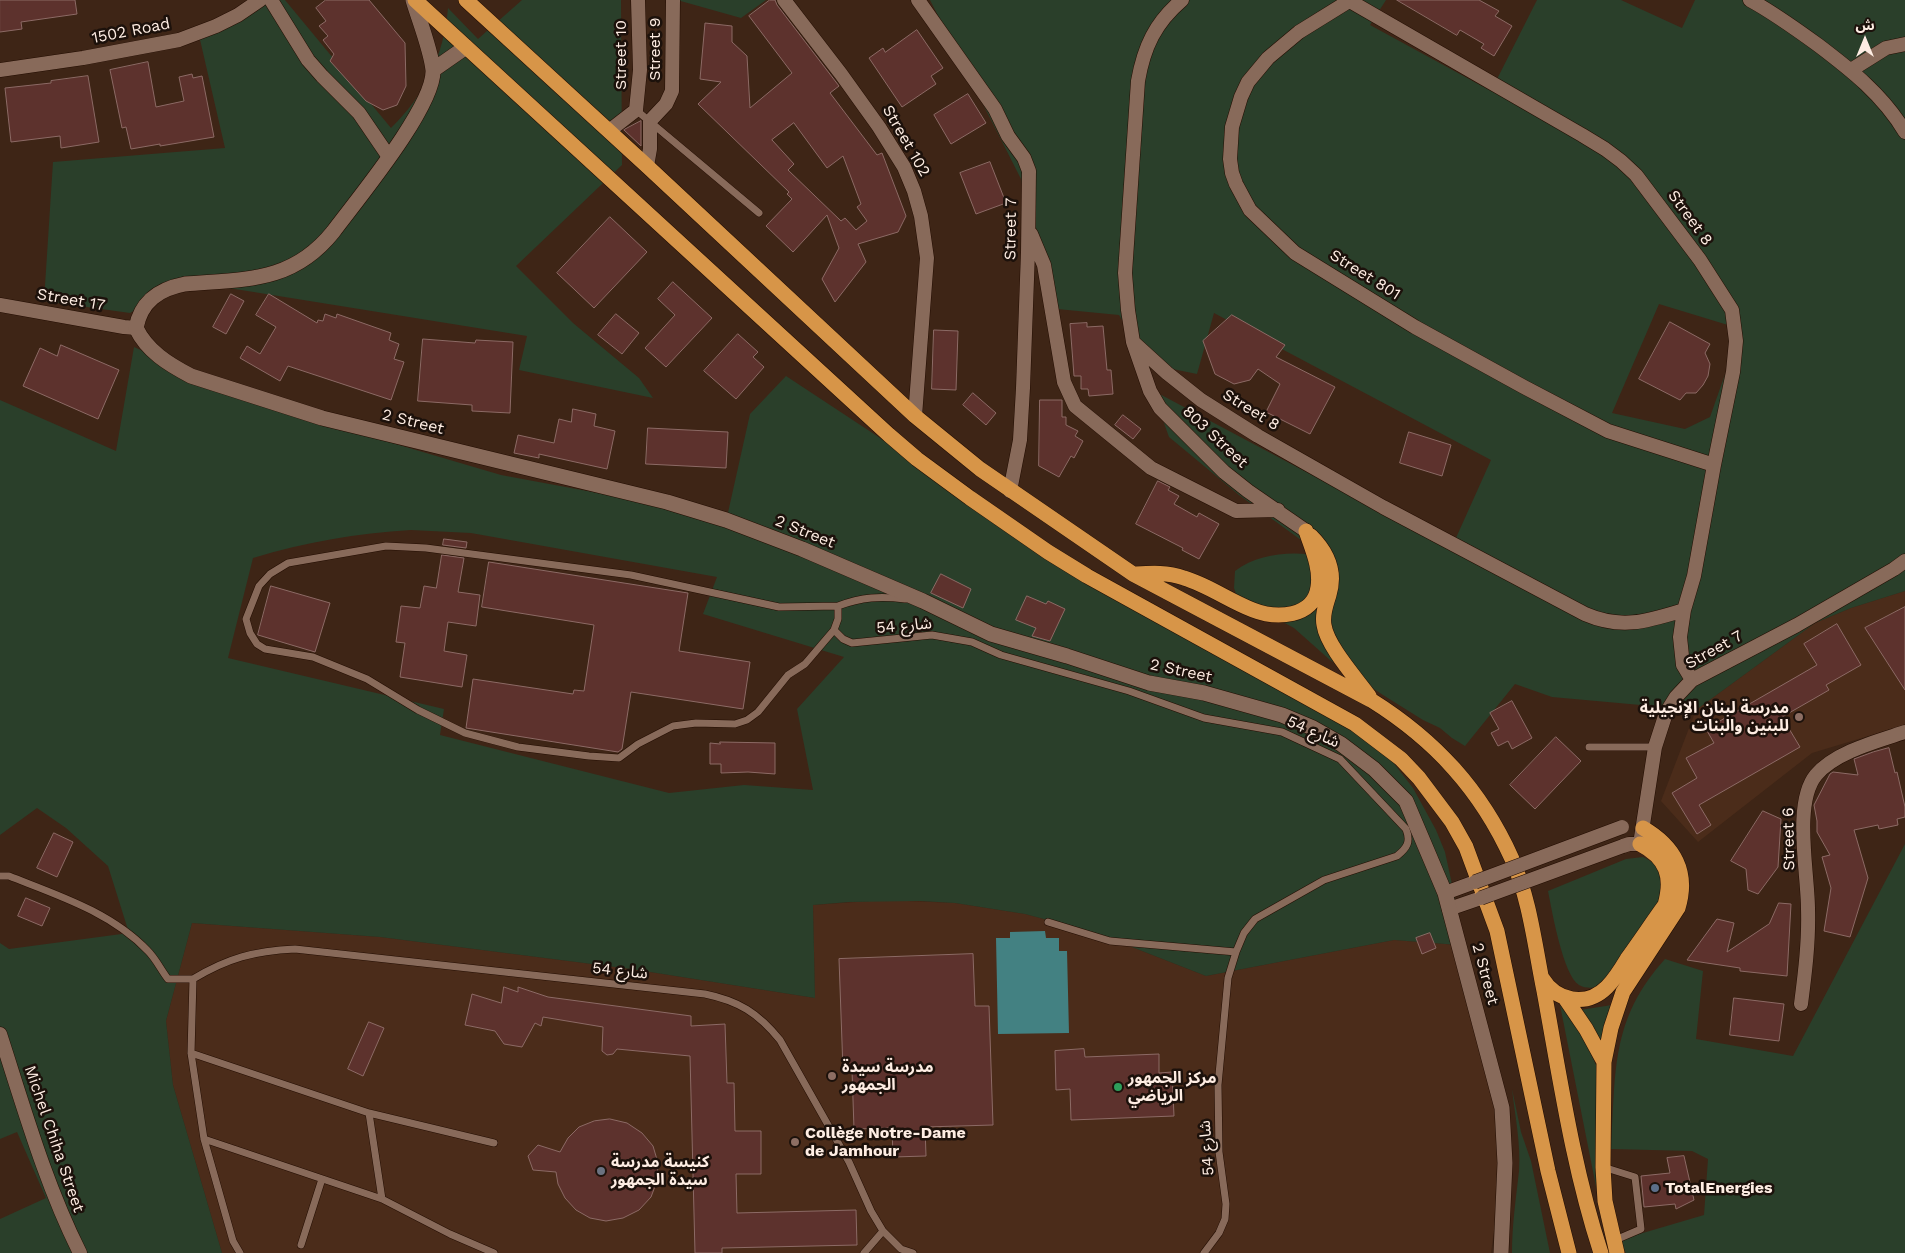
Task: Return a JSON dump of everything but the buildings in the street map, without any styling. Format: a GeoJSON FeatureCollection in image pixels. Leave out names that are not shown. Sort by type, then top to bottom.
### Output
{"type":"FeatureCollection","features":[{"type":"Feature","properties":{"kind":"highway"},"geometry":{"type":"LineString","coordinates":[[414,0],[889,436],[917,459],[1012,529],[1087,576],[1355,724],[1378,740],[1413,772],[1436,799],[1466,847],[1497,931],[1548,1171],[1569,1253]]}},
{"type":"Feature","properties":{"kind":"highway"},"geometry":{"type":"LineString","coordinates":[[466,0],[647,166],[914,416],[950,446],[1010,492],[1133,574],[1372,700],[1400,717],[1428,741],[1469,785],[1513,861],[1526,899],[1576,1158],[1589,1216],[1601,1253]]}},
{"type":"Feature","properties":{"kind":"highway"},"geometry":{"type":"LineString","coordinates":[[1133,574],[1168,573],[1206,587],[1255,611],[1279,616],[1288,615],[1301,611],[1316,596],[1318,586],[1317,564],[1306,531]]}},
{"type":"Feature","properties":{"kind":"highway"},"geometry":{"type":"LineString","coordinates":[[1306,531],[1325,552],[1331,570],[1330,593],[1324,607],[1323,617],[1326,634],[1372,700]]}},
{"type":"Feature","properties":{"kind":"highway"},"geometry":{"type":"LineString","coordinates":[[1615,1247],[1604,1201],[1604,1062],[1611,1028],[1624,992],[1678,908],[1682,896],[1680,869],[1675,858],[1661,840],[1643,828]]}},
{"type":"Feature","properties":{"kind":"highway"},"geometry":{"type":"LineString","coordinates":[[1564,998],[1585,999],[1600,993],[1606,988],[1665,905],[1669,885],[1665,867],[1655,854],[1640,844]]}},
{"type":"Feature","properties":{"kind":"highway"},"geometry":{"type":"LineString","coordinates":[[1541,976],[1552,990],[1564,998],[1586,1029],[1604,1062]]}},
{"type":"Feature","properties":{"kind":"highway"},"geometry":{"type":"LineString","coordinates":[[1548,1171],[1558,1253]]}},
{"type":"Feature","properties":{"kind":"street","name":"1502 Road"},"geometry":{"type":"LineString","coordinates":[[0,70],[83,58],[179,40],[216,26],[238,15],[260,0]]}},
{"type":"Feature","properties":{"kind":"street"},"geometry":{"type":"LineString","coordinates":[[271,0],[308,60],[360,113],[389,157]]}},
{"type":"Feature","properties":{"kind":"street"},"geometry":{"type":"LineString","coordinates":[[136,328],[138,315],[144,306],[162,291],[172,286],[272,275],[287,270],[306,259],[323,244],[389,157],[423,105],[430,84],[432,70],[414,0]]}},
{"type":"Feature","properties":{"kind":"street","name":"Street 10"},"geometry":{"type":"LineString","coordinates":[[636,110],[640,70],[638,0]]}},
{"type":"Feature","properties":{"kind":"street","name":"Street 9"},"geometry":{"type":"LineString","coordinates":[[650,121],[666,104],[672,91],[672,0]]}},
{"type":"Feature","properties":{"kind":"street","name":"Street 102"},"geometry":{"type":"LineString","coordinates":[[784,0],[879,127],[904,167],[914,191],[921,216],[927,258],[914,416]]}},
{"type":"Feature","properties":{"kind":"street","name":"Street 7"},"geometry":{"type":"LineString","coordinates":[[918,0],[995,108],[1008,136],[1024,158],[1029,171],[1020,432],[1017,460],[1010,492]]}},
{"type":"Feature","properties":{"kind":"street"},"geometry":{"type":"LineString","coordinates":[[1133,342],[1125,273],[1138,81],[1144,51],[1166,14],[1182,0]]}},
{"type":"Feature","properties":{"kind":"street","name":"Street 8"},"geometry":{"type":"LineString","coordinates":[[1348,0],[1605,149],[1621,161],[1653,196],[1700,260],[1732,310],[1736,341],[1733,372],[1694,576],[1684,610],[1680,637],[1683,666],[1692,680]]}},
{"type":"Feature","properties":{"kind":"street","name":"Street 801"},"geometry":{"type":"LineString","coordinates":[[1348,0],[1299,32],[1268,58],[1248,82],[1232,127],[1230,158],[1236,184],[1250,210],[1295,253],[1415,327],[1524,387],[1608,431],[1714,465]]}},
{"type":"Feature","properties":{"kind":"street"},"geometry":{"type":"LineString","coordinates":[[1750,0],[1796,29],[1851,70],[1880,98],[1896,117],[1905,132]]}},
{"type":"Feature","properties":{"kind":"street"},"geometry":{"type":"LineString","coordinates":[[1851,70],[1886,48],[1905,44]]}},
{"type":"Feature","properties":{"kind":"street"},"geometry":{"type":"LineString","coordinates":[[432,70],[466,46]]}},
{"type":"Feature","properties":{"kind":"street"},"geometry":{"type":"LineString","coordinates":[[609,131],[636,110]]}},
{"type":"Feature","properties":{"kind":"street"},"geometry":{"type":"LineString","coordinates":[[647,166],[650,149],[650,121]]}},
{"type":"Feature","properties":{"kind":"street"},"geometry":{"type":"LineString","coordinates":[[1028,227],[1044,265],[1064,382],[1075,406],[1151,468],[1236,511],[1278,510]]}},
{"type":"Feature","properties":{"kind":"street","name":"Street 17"},"geometry":{"type":"LineString","coordinates":[[0,305],[136,328]]}},
{"type":"Feature","properties":{"kind":"street","name":"2 Street"},"geometry":{"type":"LineString","coordinates":[[136,328],[145,344],[170,365],[191,376],[322,418],[667,502],[726,520],[802,548],[923,601],[991,634],[1067,656],[1149,684],[1204,693],[1282,715],[1320,732],[1358,755],[1406,801],[1445,893],[1502,1108],[1505,1163],[1501,1253]]}},
{"type":"Feature","properties":{"kind":"street","name":"803 Street"},"geometry":{"type":"LineString","coordinates":[[1133,342],[1150,391],[1160,408],[1224,472],[1306,531]]}},
{"type":"Feature","properties":{"kind":"street","name":"Street 8"},"geometry":{"type":"LineString","coordinates":[[1133,342],[1167,374],[1258,436],[1383,507],[1585,614],[1602,621],[1620,623],[1658,618],[1684,610]]}},
{"type":"Feature","properties":{"kind":"street","name":"Street 7"},"geometry":{"type":"LineString","coordinates":[[1640,844],[1655,747],[1666,713],[1676,697],[1692,680],[1797,625],[1905,561]]}},
{"type":"Feature","properties":{"kind":"street","name":"Street 6"},"geometry":{"type":"LineString","coordinates":[[1801,1004],[1807,947],[1808,908],[1803,824],[1804,802],[1810,785],[1821,770],[1832,761],[1877,741],[1905,732]]}},
{"type":"Feature","properties":{"kind":"street"},"geometry":{"type":"LineString","coordinates":[[1445,893],[1622,827],[1643,828]]}},
{"type":"Feature","properties":{"kind":"street"},"geometry":{"type":"LineString","coordinates":[[1449,908],[1624,846],[1640,844]]}},
{"type":"Feature","properties":{"kind":"street","name":"Michel Chiha Street"},"geometry":{"type":"LineString","coordinates":[[0,1034],[36,1150],[62,1217],[80,1253]]}},
{"type":"Feature","properties":{"kind":"lane"},"geometry":{"type":"LineString","coordinates":[[636,110],[759,213]]}},
{"type":"Feature","properties":{"kind":"lane","name":"شارع 54"},"geometry":{"type":"LineString","coordinates":[[923,601],[884,596],[856,599],[838,606],[779,607],[631,575],[426,548],[386,546],[288,563],[270,574],[259,586],[246,619],[250,634],[257,644],[265,649],[313,657],[367,679],[418,710],[465,734],[518,746],[589,756],[619,758],[638,744],[673,726],[696,722],[735,724],[747,720],[758,712],[788,675],[805,664],[834,630],[843,639],[852,643],[932,635],[972,642],[1001,655],[1129,691],[1204,718],[1282,732],[1340,759],[1406,829],[1409,838],[1404,850],[1397,856],[1324,880],[1255,919],[1244,933],[1228,978],[1218,1085],[1219,1152],[1226,1204],[1225,1218],[1219,1233],[1204,1253]]}},
{"type":"Feature","properties":{"kind":"lane"},"geometry":{"type":"LineString","coordinates":[[834,630],[838,619],[838,606]]}},
{"type":"Feature","properties":{"kind":"lane"},"geometry":{"type":"LineString","coordinates":[[1589,746],[1655,747]]}},
{"type":"Feature","properties":{"kind":"lane"},"geometry":{"type":"LineString","coordinates":[[0,876],[9,876],[35,886],[107,918],[132,935],[150,952],[168,979],[192,979],[191,1053],[204,1139],[233,1242],[240,1253]]}},
{"type":"Feature","properties":{"kind":"lane"},"geometry":{"type":"LineString","coordinates":[[1048,922],[1110,941],[1236,952]]}},
{"type":"Feature","properties":{"kind":"lane","name":"شارع 54"},"geometry":{"type":"LineString","coordinates":[[192,979],[216,965],[241,956],[268,950],[295,950],[705,994],[740,1004],[769,1026],[780,1040],[849,1162],[882,1231],[901,1248],[913,1253]]}},
{"type":"Feature","properties":{"kind":"lane"},"geometry":{"type":"LineString","coordinates":[[191,1053],[370,1113],[494,1143]]}},
{"type":"Feature","properties":{"kind":"lane"},"geometry":{"type":"LineString","coordinates":[[370,1113],[382,1199]]}},
{"type":"Feature","properties":{"kind":"lane"},"geometry":{"type":"LineString","coordinates":[[204,1139],[382,1199],[450,1234],[494,1253]]}},
{"type":"Feature","properties":{"kind":"lane"},"geometry":{"type":"LineString","coordinates":[[1603,1167],[1635,1177],[1641,1229],[1615,1247]]}},
{"type":"Feature","properties":{"kind":"lane"},"geometry":{"type":"LineString","coordinates":[[301,1245],[322,1179]]}},
{"type":"Feature","properties":{"kind":"lane"},"geometry":{"type":"LineString","coordinates":[[864,1253],[882,1231]]}},
{"type":"Feature","properties":{"kind":"shaded area","name":"مدرسة لبنان الإنجيلية للبنين والبنات"},"geometry":{"type":"Polygon","coordinates":[[[1905,591],[1905,725],[1812,753],[1698,842],[1661,801],[1696,710],[1815,623],[1851,608],[1905,591]]]}},
{"type":"Feature","properties":{"kind":"shaded area","name":"مدرسة سيدة الجمهور"},"geometry":{"type":"Polygon","coordinates":[[[884,900],[955,903],[1025,914],[1096,933],[1206,976],[1394,940],[1458,945],[1499,1125],[1497,1208],[1491,1253],[222,1253],[173,1085],[166,1021],[192,923],[380,937],[631,969],[815,998],[813,905],[884,900]]]}},
{"type":"Feature","properties":{"kind":"green space"},"geometry":{"type":"Polygon","coordinates":[[[257,0],[285,0],[391,128],[414,102],[431,73],[442,42],[448,8],[478,39],[522,0],[621,0],[622,165],[516,266],[573,323],[639,378],[653,398],[519,370],[527,336],[235,289],[216,287],[179,291],[145,304],[130,313],[44,301],[53,162],[225,148],[198,31],[257,0]]]}},
{"type":"Feature","properties":{"kind":"green space"},"geometry":{"type":"Polygon","coordinates":[[[677,0],[766,0],[741,18],[677,0]]]}},
{"type":"Feature","properties":{"kind":"green space"},"geometry":{"type":"Polygon","coordinates":[[[930,0],[1386,0],[1370,25],[1491,91],[1537,0],[1621,0],[1682,28],[1695,0],[1905,0],[1905,591],[1851,608],[1815,623],[1696,710],[1552,697],[1515,684],[1465,746],[1440,728],[1423,720],[1330,660],[1294,628],[1239,602],[1234,588],[1235,571],[1245,565],[1255,560],[1278,554],[1323,556],[1239,495],[1169,437],[1152,390],[1451,549],[1491,460],[1214,313],[1197,374],[1148,364],[1119,315],[1047,308],[1021,179],[930,0]],[[1659,304],[1612,413],[1685,429],[1710,417],[1741,329],[1659,304]]]}},
{"type":"Feature","properties":{"kind":"green space"},"geometry":{"type":"Polygon","coordinates":[[[134,347],[263,405],[501,475],[727,517],[750,414],[786,376],[1056,554],[1199,633],[1385,752],[1413,788],[1436,830],[1445,852],[1455,898],[1458,945],[1394,940],[1206,976],[1096,933],[1025,914],[955,903],[920,901],[849,902],[813,905],[815,998],[631,969],[380,937],[192,923],[166,1021],[173,1085],[222,1253],[0,1253],[0,1219],[46,1198],[17,1132],[0,1139],[0,943],[9,949],[129,933],[108,866],[66,828],[37,808],[0,835],[0,400],[116,451],[134,347]],[[411,530],[371,533],[292,547],[253,558],[228,658],[444,709],[440,735],[669,793],[744,785],[813,790],[797,709],[844,657],[703,614],[717,577],[471,533],[411,530]]]}},
{"type":"Feature","properties":{"kind":"green space"},"geometry":{"type":"Polygon","coordinates":[[[1905,844],[1905,1253],[1626,1253],[1619,1240],[1704,1215],[1708,1159],[1692,1151],[1611,1149],[1619,1048],[1634,1004],[1647,982],[1665,959],[1703,971],[1696,1039],[1793,1056],[1905,844]]]}},
{"type":"Feature","properties":{"kind":"green space"},"geometry":{"type":"Polygon","coordinates":[[[1643,857],[1650,860],[1658,868],[1662,876],[1665,894],[1602,986],[1590,988],[1579,985],[1573,979],[1563,956],[1548,891],[1626,859],[1643,857]]]}},
{"type":"Feature","properties":{"kind":"green space"},"geometry":{"type":"Polygon","coordinates":[[[1560,1005],[1584,1039],[1596,1065],[1606,1237],[1560,1005]]]}},
{"type":"Feature","properties":{"kind":"green space"},"geometry":{"type":"Polygon","coordinates":[[[1612,1005],[1601,1040],[1580,1010],[1612,1005]]]}},
{"type":"Feature","properties":{"kind":"green space"},"geometry":{"type":"Polygon","coordinates":[[[1512,1089],[1521,1132],[1531,1161],[1550,1253],[1512,1253],[1519,1161],[1512,1089]]]}},
{"type":"Feature","properties":{"kind":"water"},"geometry":{"type":"Polygon","coordinates":[[[1045,931],[1046,938],[1059,938],[1059,951],[1067,951],[1069,1033],[998,1034],[996,938],[1010,938],[1010,932],[1045,931]]]}},
{"type":"Feature","properties":{"kind":"place","name":"مدرسة لبنان الإنجيلية للبنين والبنات"},"geometry":{"type":"Point","coordinates":[1799,717]}},
{"type":"Feature","properties":{"kind":"place","name":"مدرسة سيدة الجمهور"},"geometry":{"type":"Point","coordinates":[832,1076]}},
{"type":"Feature","properties":{"kind":"place","name":"مركز الجمهور الرياضي"},"geometry":{"type":"Point","coordinates":[1118,1087]}},
{"type":"Feature","properties":{"kind":"place","name":"Collège Notre-Dame de Jamhour"},"geometry":{"type":"Point","coordinates":[795,1142]}},
{"type":"Feature","properties":{"kind":"place","name":"كنيسة مدرسة سيدة الجمهور"},"geometry":{"type":"Point","coordinates":[601,1171]}},
{"type":"Feature","properties":{"kind":"place","name":"TotalEnergies"},"geometry":{"type":"Point","coordinates":[1655,1188]}}]}
